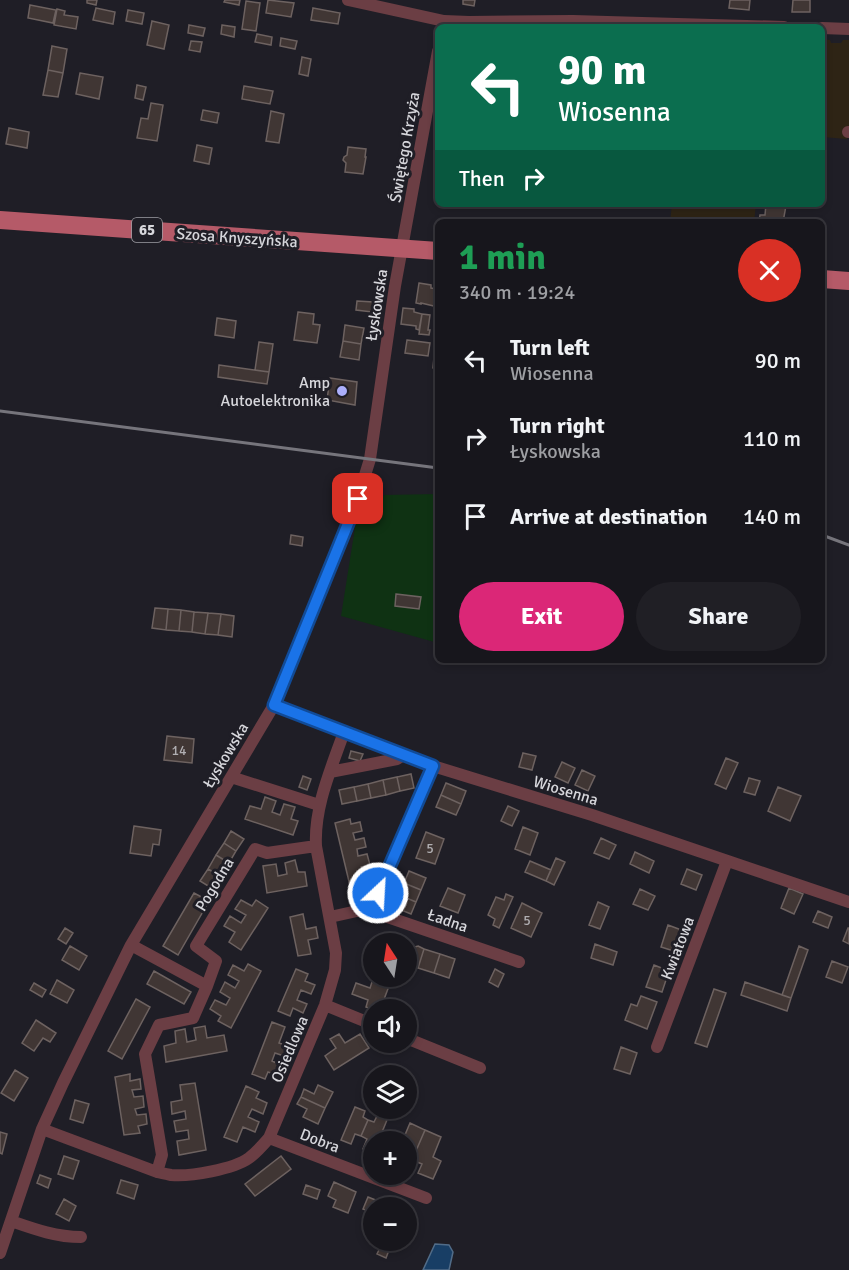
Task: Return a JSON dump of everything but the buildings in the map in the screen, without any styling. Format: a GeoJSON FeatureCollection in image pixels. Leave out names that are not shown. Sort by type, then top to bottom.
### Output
{"type":"FeatureCollection","features":[{"type":"Feature","properties":{"kind":"main road","name":"Szosa Knyszyńska"},"geometry":{"type":"LineString","coordinates":[[0,220],[435,251]]}},
{"type":"Feature","properties":{"kind":"main road"},"geometry":{"type":"LineString","coordinates":[[825,279],[849,281]]}},
{"type":"Feature","properties":{"kind":"street"},"geometry":{"type":"LineString","coordinates":[[348,0],[443,24],[573,21],[678,24]]}},
{"type":"Feature","properties":{"kind":"street"},"geometry":{"type":"LineString","coordinates":[[825,28],[849,29]]}},
{"type":"Feature","properties":{"kind":"street","name":"Świętego Krzyża"},"geometry":{"type":"LineString","coordinates":[[402,249],[435,68]]}},
{"type":"Feature","properties":{"kind":"street","name":"Łyskowska"},"geometry":{"type":"LineString","coordinates":[[0,1252],[42,1129],[131,945],[274,705],[353,514],[368,467],[402,249]]}},
{"type":"Feature","properties":{"kind":"street","name":"Wiosenna"},"geometry":{"type":"LineString","coordinates":[[274,705],[433,766],[592,815],[849,902]]}},
{"type":"Feature","properties":{"kind":"street","name":"Osiedlowa"},"geometry":{"type":"LineString","coordinates":[[42,1129],[157,1172],[173,1175],[235,1166],[259,1150],[269,1138],[326,1005],[335,970],[336,953],[315,831],[320,805],[344,732]]}},
{"type":"Feature","properties":{"kind":"street"},"geometry":{"type":"LineString","coordinates":[[330,772],[397,759],[403,754]]}},
{"type":"Feature","properties":{"kind":"street"},"geometry":{"type":"LineString","coordinates":[[370,911],[433,766]]}},
{"type":"Feature","properties":{"kind":"street"},"geometry":{"type":"LineString","coordinates":[[231,777],[320,805]]}},
{"type":"Feature","properties":{"kind":"street","name":"Pogodna"},"geometry":{"type":"LineString","coordinates":[[157,1172],[162,1155],[146,1054],[159,1025],[193,1018],[216,961],[196,946],[255,849],[267,853],[316,846]]}},
{"type":"Feature","properties":{"kind":"street","name":"Kwiatowa"},"geometry":{"type":"LineString","coordinates":[[657,1047],[727,861]]}},
{"type":"Feature","properties":{"kind":"street","name":"Ładna"},"geometry":{"type":"LineString","coordinates":[[330,917],[357,911],[370,911],[519,962]]}},
{"type":"Feature","properties":{"kind":"street"},"geometry":{"type":"LineString","coordinates":[[131,945],[207,986]]}},
{"type":"Feature","properties":{"kind":"street"},"geometry":{"type":"LineString","coordinates":[[326,1005],[363,1020]]}},
{"type":"Feature","properties":{"kind":"street"},"geometry":{"type":"LineString","coordinates":[[417,1042],[480,1068]]}},
{"type":"Feature","properties":{"kind":"street","name":"Dobra"},"geometry":{"type":"LineString","coordinates":[[269,1138],[426,1198]]}},
{"type":"Feature","properties":{"kind":"street"},"geometry":{"type":"LineString","coordinates":[[11,1221],[49,1234],[81,1237]]}},
{"type":"Feature","properties":{"kind":"shaded area"},"geometry":{"type":"Polygon","coordinates":[[[825,39],[830,40],[831,43],[849,40],[847,139],[825,137],[825,39]]]}},
{"type":"Feature","properties":{"kind":"shaded area"},"geometry":{"type":"Polygon","coordinates":[[[672,207],[756,207],[754,219],[670,219],[672,207]]]}},
{"type":"Feature","properties":{"kind":"green space"},"geometry":{"type":"Polygon","coordinates":[[[435,494],[435,642],[341,616],[357,515],[365,515],[367,504],[381,506],[384,495],[435,494]]]}},
{"type":"Feature","properties":{"kind":"water"},"geometry":{"type":"Polygon","coordinates":[[[435,1244],[449,1245],[453,1252],[449,1270],[423,1270],[435,1244]]]}},
{"type":"Feature","properties":{"kind":"railway"},"geometry":{"type":"LineString","coordinates":[[0,411],[435,468]]}},
{"type":"Feature","properties":{"kind":"railway"},"geometry":{"type":"LineString","coordinates":[[825,536],[849,545]]}},
{"type":"Feature","properties":{"kind":"place","name":"Amp Autoelektronika"},"geometry":{"type":"Point","coordinates":[342,391]}},
{"type":"Feature","properties":{"kind":"route"},"geometry":{"type":"LineString","coordinates":[[358,499],[274,705],[433,766],[378,893]]}}]}
